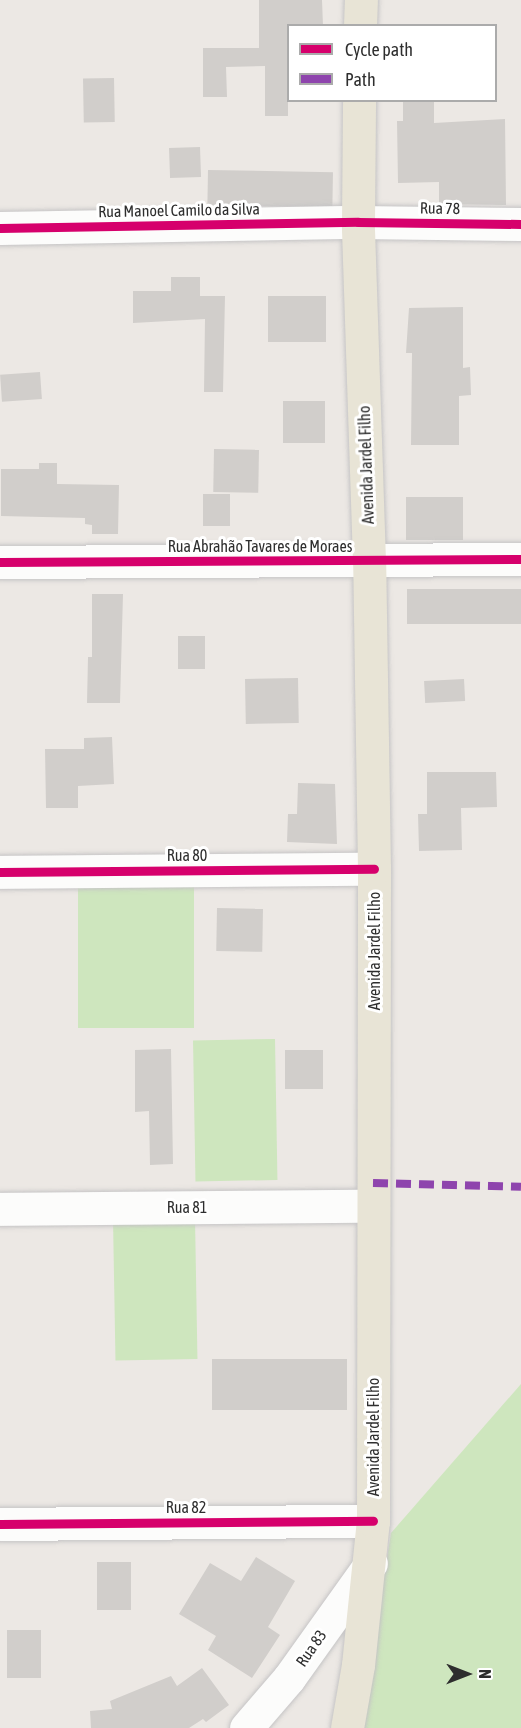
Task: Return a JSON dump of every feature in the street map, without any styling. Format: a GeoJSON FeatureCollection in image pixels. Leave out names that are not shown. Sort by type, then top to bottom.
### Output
{"type":"FeatureCollection","features":[{"type":"Feature","properties":{"kind":"main road"},"geometry":{"type":"LineString","coordinates":[[360,24],[361,0]]}},
{"type":"Feature","properties":{"kind":"main road","name":"Avenida Jardel Filho"},"geometry":{"type":"LineString","coordinates":[[347,1728],[371,1563],[373,1521],[374,869],[369,561],[358,222],[359,102]]}},
{"type":"Feature","properties":{"kind":"street","name":"Rua 78"},"geometry":{"type":"LineString","coordinates":[[358,222],[521,224]]}},
{"type":"Feature","properties":{"kind":"street","name":"Rua Manoel Camilo da Silva"},"geometry":{"type":"LineString","coordinates":[[0,228],[358,222]]}},
{"type":"Feature","properties":{"kind":"street","name":"Rua Abrahão Tavares de Moraes"},"geometry":{"type":"LineString","coordinates":[[0,562],[521,559]]}},
{"type":"Feature","properties":{"kind":"street","name":"Rua 80"},"geometry":{"type":"LineString","coordinates":[[0,872],[374,869]]}},
{"type":"Feature","properties":{"kind":"street","name":"Rua 81"},"geometry":{"type":"LineString","coordinates":[[0,1209],[373,1206]]}},
{"type":"Feature","properties":{"kind":"street","name":"Rua 82"},"geometry":{"type":"LineString","coordinates":[[0,1524],[373,1521]]}},
{"type":"Feature","properties":{"kind":"street","name":"Rua 83"},"geometry":{"type":"LineString","coordinates":[[246,1728],[289,1678],[371,1563]]}},
{"type":"Feature","properties":{"kind":"green space"},"geometry":{"type":"Polygon","coordinates":[[[78,887],[194,887],[194,1028],[78,1028],[78,887]]]}},
{"type":"Feature","properties":{"kind":"green space"},"geometry":{"type":"Polygon","coordinates":[[[275,1039],[277,1180],[195,1181],[193,1040],[275,1039]]]}},
{"type":"Feature","properties":{"kind":"green space"},"geometry":{"type":"Polygon","coordinates":[[[195,1218],[197,1359],[115,1360],[113,1219],[195,1218]]]}},
{"type":"Feature","properties":{"kind":"green space"},"geometry":{"type":"Polygon","coordinates":[[[521,1384],[521,1728],[360,1728],[391,1533],[521,1384]]]}},
{"type":"Feature","properties":{"kind":"building"},"geometry":{"type":"Polygon","coordinates":[[[259,0],[322,0],[323,24],[287,24],[288,116],[265,116],[265,66],[226,67],[227,97],[203,97],[203,48],[259,48],[259,0]]]}},
{"type":"Feature","properties":{"kind":"building"},"geometry":{"type":"Polygon","coordinates":[[[114,78],[115,122],[84,123],[83,79],[114,78]]]}},
{"type":"Feature","properties":{"kind":"building"},"geometry":{"type":"Polygon","coordinates":[[[403,102],[434,102],[434,123],[505,119],[506,205],[439,204],[439,182],[398,183],[397,121],[403,121],[403,102]]]}},
{"type":"Feature","properties":{"kind":"building"},"geometry":{"type":"Polygon","coordinates":[[[200,147],[201,177],[170,178],[169,148],[200,147]]]}},
{"type":"Feature","properties":{"kind":"building"},"geometry":{"type":"Polygon","coordinates":[[[208,170],[333,172],[332,207],[207,205],[208,170]]]}},
{"type":"Feature","properties":{"kind":"building"},"geometry":{"type":"Polygon","coordinates":[[[171,277],[200,277],[200,296],[225,296],[223,392],[204,392],[205,319],[133,323],[133,291],[171,291],[171,277]]]}},
{"type":"Feature","properties":{"kind":"building"},"geometry":{"type":"Polygon","coordinates":[[[268,296],[326,296],[326,342],[268,342],[268,296]]]}},
{"type":"Feature","properties":{"kind":"building"},"geometry":{"type":"Polygon","coordinates":[[[463,307],[463,368],[470,367],[471,395],[459,396],[459,445],[411,445],[412,353],[406,353],[409,308],[463,307]]]}},
{"type":"Feature","properties":{"kind":"building"},"geometry":{"type":"Polygon","coordinates":[[[40,372],[42,399],[2,402],[0,375],[40,372]]]}},
{"type":"Feature","properties":{"kind":"building"},"geometry":{"type":"Polygon","coordinates":[[[283,401],[325,401],[325,443],[283,443],[283,401]]]}},
{"type":"Feature","properties":{"kind":"building"},"geometry":{"type":"Polygon","coordinates":[[[214,449],[259,450],[258,493],[213,492],[214,449]]]}},
{"type":"Feature","properties":{"kind":"building"},"geometry":{"type":"Polygon","coordinates":[[[39,463],[57,463],[57,484],[119,485],[118,534],[92,534],[92,525],[85,524],[85,518],[1,516],[1,469],[39,469],[39,463]]]}},
{"type":"Feature","properties":{"kind":"building"},"geometry":{"type":"Polygon","coordinates":[[[203,494],[230,494],[230,526],[203,526],[203,494]]]}},
{"type":"Feature","properties":{"kind":"building"},"geometry":{"type":"Polygon","coordinates":[[[406,497],[463,497],[463,540],[406,540],[406,497]]]}},
{"type":"Feature","properties":{"kind":"building"},"geometry":{"type":"Polygon","coordinates":[[[407,589],[521,589],[521,624],[407,624],[407,589]]]}},
{"type":"Feature","properties":{"kind":"building"},"geometry":{"type":"Polygon","coordinates":[[[92,594],[123,594],[120,703],[87,703],[88,657],[92,657],[92,594]]]}},
{"type":"Feature","properties":{"kind":"building"},"geometry":{"type":"Polygon","coordinates":[[[178,636],[205,636],[205,669],[178,669],[178,636]]]}},
{"type":"Feature","properties":{"kind":"building"},"geometry":{"type":"Polygon","coordinates":[[[298,678],[299,723],[246,724],[245,679],[298,678]]]}},
{"type":"Feature","properties":{"kind":"building"},"geometry":{"type":"Polygon","coordinates":[[[464,679],[465,701],[425,703],[424,681],[464,679]]]}},
{"type":"Feature","properties":{"kind":"building"},"geometry":{"type":"Polygon","coordinates":[[[112,737],[114,784],[78,786],[78,808],[46,808],[45,749],[84,749],[84,738],[112,737]]]}},
{"type":"Feature","properties":{"kind":"building"},"geometry":{"type":"Polygon","coordinates":[[[427,772],[496,772],[497,807],[461,808],[462,850],[419,851],[418,814],[427,814],[427,772]]]}},
{"type":"Feature","properties":{"kind":"building"},"geometry":{"type":"Polygon","coordinates":[[[298,783],[335,784],[337,844],[287,842],[288,814],[297,814],[298,783]]]}},
{"type":"Feature","properties":{"kind":"building"},"geometry":{"type":"Polygon","coordinates":[[[217,908],[263,909],[262,952],[216,951],[217,908]]]}},
{"type":"Feature","properties":{"kind":"building"},"geometry":{"type":"Polygon","coordinates":[[[171,1049],[173,1164],[150,1165],[149,1111],[135,1112],[135,1050],[171,1049]]]}},
{"type":"Feature","properties":{"kind":"building"},"geometry":{"type":"Polygon","coordinates":[[[285,1050],[323,1050],[323,1089],[285,1089],[285,1050]]]}},
{"type":"Feature","properties":{"kind":"building"},"geometry":{"type":"Polygon","coordinates":[[[212,1359],[347,1359],[347,1410],[212,1410],[212,1359]]]}},
{"type":"Feature","properties":{"kind":"building"},"geometry":{"type":"Polygon","coordinates":[[[256,1557],[295,1581],[268,1627],[280,1635],[252,1678],[208,1650],[216,1636],[179,1614],[210,1563],[241,1581],[256,1557]]]}},
{"type":"Feature","properties":{"kind":"building"},"geometry":{"type":"Polygon","coordinates":[[[97,1562],[131,1562],[131,1610],[97,1610],[97,1562]]]}},
{"type":"Feature","properties":{"kind":"building"},"geometry":{"type":"Polygon","coordinates":[[[7,1630],[41,1630],[41,1678],[7,1678],[7,1630]]]}},
{"type":"Feature","properties":{"kind":"building"},"geometry":{"type":"Polygon","coordinates":[[[202,1668],[229,1705],[206,1722],[203,1719],[189,1728],[91,1728],[90,1711],[112,1709],[110,1701],[171,1676],[177,1686],[202,1668]]]}},
{"type":"Feature","properties":{"kind":"marked path"},"geometry":{"type":"LineString","coordinates":[[373,1183],[521,1187]]}},
{"type":"Feature","properties":{"kind":"cycle path"},"geometry":{"type":"LineString","coordinates":[[0,228],[358,222],[521,224]]}},
{"type":"Feature","properties":{"kind":"cycle path"},"geometry":{"type":"LineString","coordinates":[[0,562],[521,559]]}},
{"type":"Feature","properties":{"kind":"cycle path"},"geometry":{"type":"LineString","coordinates":[[0,872],[374,869]]}},
{"type":"Feature","properties":{"kind":"cycle path"},"geometry":{"type":"LineString","coordinates":[[0,1524],[373,1521]]}}]}
